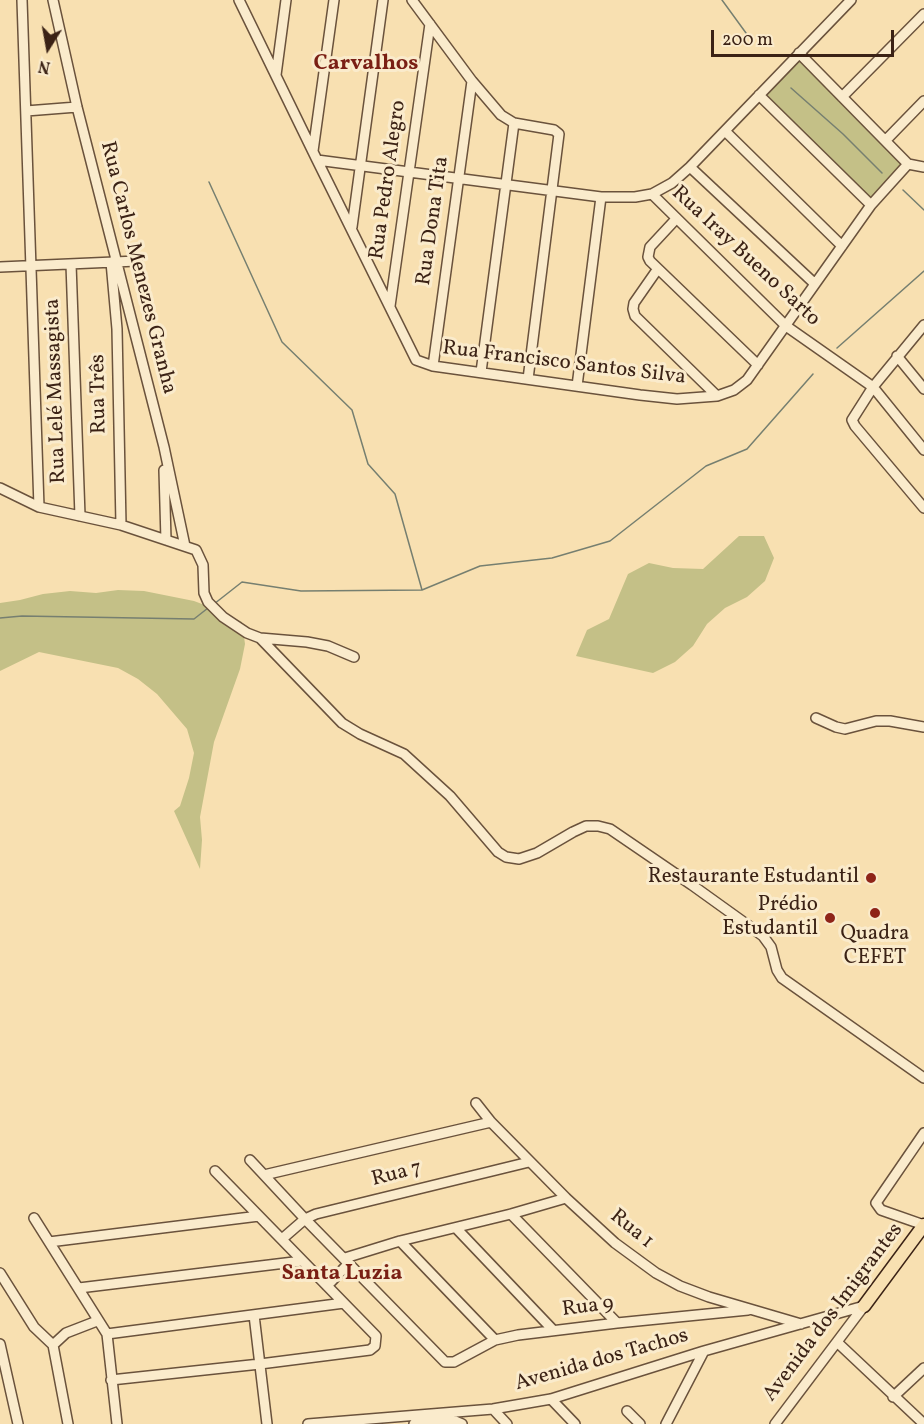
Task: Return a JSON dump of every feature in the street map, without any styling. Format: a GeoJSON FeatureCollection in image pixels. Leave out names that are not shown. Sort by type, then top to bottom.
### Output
{"type":"FeatureCollection","features":[{"type":"Feature","properties":{"kind":"main road","name":"Avenida dos Imigrantes"},"geometry":{"type":"LineString","coordinates":[[864,1306],[924,1225]]}},
{"type":"Feature","properties":{"kind":"street"},"geometry":{"type":"LineString","coordinates":[[22,0],[39,507]]}},
{"type":"Feature","properties":{"kind":"street","name":"Rua Carlos Menezes Granha"},"geometry":{"type":"LineString","coordinates":[[53,0],[114,262],[134,328],[164,447],[185,546]]}},
{"type":"Feature","properties":{"kind":"street"},"geometry":{"type":"LineString","coordinates":[[239,0],[319,157],[390,306]]}},
{"type":"Feature","properties":{"kind":"street"},"geometry":{"type":"LineString","coordinates":[[276,75],[286,0]]}},
{"type":"Feature","properties":{"kind":"street"},"geometry":{"type":"LineString","coordinates":[[319,157],[334,0]]}},
{"type":"Feature","properties":{"kind":"street"},"geometry":{"type":"LineString","coordinates":[[352,227],[383,0]]}},
{"type":"Feature","properties":{"kind":"street"},"geometry":{"type":"LineString","coordinates":[[412,0],[472,81],[501,115],[514,123],[554,130],[559,134],[554,190],[528,379]]}},
{"type":"Feature","properties":{"kind":"street"},"geometry":{"type":"LineString","coordinates":[[319,157],[407,173],[601,197],[635,197],[651,194],[672,183],[690,167],[851,0]]}},
{"type":"Feature","properties":{"kind":"street"},"geometry":{"type":"LineString","coordinates":[[842,97],[924,14]]}},
{"type":"Feature","properties":{"kind":"street","name":"Rua Pedro Alegro"},"geometry":{"type":"LineString","coordinates":[[390,306],[407,173],[430,24]]}},
{"type":"Feature","properties":{"kind":"street"},"geometry":{"type":"LineString","coordinates":[[799,53],[908,164],[924,167]]}},
{"type":"Feature","properties":{"kind":"street","name":"Rua Dona Tita"},"geometry":{"type":"LineString","coordinates":[[432,366],[472,81]]}},
{"type":"Feature","properties":{"kind":"street"},"geometry":{"type":"LineString","coordinates":[[759,95],[871,205]]}},
{"type":"Feature","properties":{"kind":"street"},"geometry":{"type":"LineString","coordinates":[[886,140],[924,101]]}},
{"type":"Feature","properties":{"kind":"street"},"geometry":{"type":"LineString","coordinates":[[26,111],[77,107]]}},
{"type":"Feature","properties":{"kind":"street"},"geometry":{"type":"LineString","coordinates":[[481,372],[514,123]]}},
{"type":"Feature","properties":{"kind":"street"},"geometry":{"type":"LineString","coordinates":[[725,131],[842,246]]}},
{"type":"Feature","properties":{"kind":"street","name":"Rua Francisco Santos Silva"},"geometry":{"type":"LineString","coordinates":[[390,306],[413,357],[420,363],[640,396],[676,399],[717,396],[734,390],[747,380],[871,205],[908,164]]}},
{"type":"Feature","properties":{"kind":"street"},"geometry":{"type":"LineString","coordinates":[[690,167],[815,284]]}},
{"type":"Feature","properties":{"kind":"street","name":"Rua Iray Bueno Sarto"},"geometry":{"type":"LineString","coordinates":[[651,194],[786,326],[873,387],[924,450]]}},
{"type":"Feature","properties":{"kind":"street"},"geometry":{"type":"LineString","coordinates":[[576,386],[601,197]]}},
{"type":"Feature","properties":{"kind":"street"},"geometry":{"type":"LineString","coordinates":[[676,219],[648,252],[648,257],[657,270],[758,365]]}},
{"type":"Feature","properties":{"kind":"street"},"geometry":{"type":"LineString","coordinates":[[0,267],[137,261]]}},
{"type":"Feature","properties":{"kind":"street","name":"Rua Três"},"geometry":{"type":"LineString","coordinates":[[114,262],[121,525]]}},
{"type":"Feature","properties":{"kind":"street","name":"Rua Lelé Massagista"},"geometry":{"type":"LineString","coordinates":[[71,264],[80,516]]}},
{"type":"Feature","properties":{"kind":"street"},"geometry":{"type":"LineString","coordinates":[[657,270],[633,303],[635,316],[717,396]]}},
{"type":"Feature","properties":{"kind":"street"},"geometry":{"type":"LineString","coordinates":[[117,329],[128,326],[134,328]]}},
{"type":"Feature","properties":{"kind":"street"},"geometry":{"type":"LineString","coordinates":[[923,327],[873,387],[852,420],[924,508]]}},
{"type":"Feature","properties":{"kind":"street"},"geometry":{"type":"LineString","coordinates":[[897,356],[924,389]]}},
{"type":"Feature","properties":{"kind":"street"},"geometry":{"type":"LineString","coordinates":[[164,447],[166,540]]}},
{"type":"Feature","properties":{"kind":"street"},"geometry":{"type":"LineString","coordinates":[[0,488],[39,507],[121,525],[185,546],[198,553],[204,571],[204,593],[208,602],[223,617],[247,633],[260,638],[328,646],[354,657]]}},
{"type":"Feature","properties":{"kind":"street"},"geometry":{"type":"LineString","coordinates":[[260,638],[342,723],[404,754],[419,767],[450,796],[498,852],[506,857],[519,859],[537,853],[573,831],[586,826],[610,829],[763,936],[771,947],[777,970],[782,978],[924,1078]]}},
{"type":"Feature","properties":{"kind":"street"},"geometry":{"type":"LineString","coordinates":[[816,718],[845,729],[890,721],[924,727]]}},
{"type":"Feature","properties":{"kind":"street","name":"Rua 1"},"geometry":{"type":"LineString","coordinates":[[476,1103],[529,1162],[566,1197],[615,1243],[656,1273],[680,1286],[748,1310],[803,1324]]}},
{"type":"Feature","properties":{"kind":"street"},"geometry":{"type":"LineString","coordinates":[[264,1175],[491,1122]]}},
{"type":"Feature","properties":{"kind":"street"},"geometry":{"type":"LineString","coordinates":[[924,1133],[876,1203],[881,1209],[924,1225]]}},
{"type":"Feature","properties":{"kind":"street"},"geometry":{"type":"LineString","coordinates":[[250,1160],[347,1260]]}},
{"type":"Feature","properties":{"kind":"street","name":"Rua 7"},"geometry":{"type":"LineString","coordinates":[[282,1239],[305,1219],[328,1211],[529,1162]]}},
{"type":"Feature","properties":{"kind":"street"},"geometry":{"type":"LineString","coordinates":[[111,1380],[370,1350],[375,1346],[376,1336],[215,1171]]}},
{"type":"Feature","properties":{"kind":"street"},"geometry":{"type":"LineString","coordinates":[[327,1286],[347,1260],[400,1241],[512,1214],[566,1197]]}},
{"type":"Feature","properties":{"kind":"street"},"geometry":{"type":"LineString","coordinates":[[512,1214],[617,1323]]}},
{"type":"Feature","properties":{"kind":"street"},"geometry":{"type":"LineString","coordinates":[[49,1242],[259,1216]]}},
{"type":"Feature","properties":{"kind":"street"},"geometry":{"type":"LineString","coordinates":[[34,1218],[107,1334],[117,1424]]}},
{"type":"Feature","properties":{"kind":"street"},"geometry":{"type":"LineString","coordinates":[[456,1228],[553,1330]]}},
{"type":"Feature","properties":{"kind":"street"},"geometry":{"type":"LineString","coordinates":[[400,1241],[495,1340]]}},
{"type":"Feature","properties":{"kind":"street","name":"Rua 9"},"geometry":{"type":"LineString","coordinates":[[347,1260],[445,1362],[454,1362],[495,1340],[553,1330],[748,1310]]}},
{"type":"Feature","properties":{"kind":"street"},"geometry":{"type":"LineString","coordinates":[[79,1288],[302,1261]]}},
{"type":"Feature","properties":{"kind":"street"},"geometry":{"type":"LineString","coordinates":[[0,1273],[34,1327],[54,1345],[68,1424]]}},
{"type":"Feature","properties":{"kind":"street"},"geometry":{"type":"LineString","coordinates":[[107,1334],[344,1303]]}},
{"type":"Feature","properties":{"kind":"street","name":"Avenida dos Tachos"},"geometry":{"type":"LineString","coordinates":[[308,1424],[493,1409],[551,1399],[864,1306]]}},
{"type":"Feature","properties":{"kind":"street","name":"Avenida dos Imigrantes"},"geometry":{"type":"LineString","coordinates":[[775,1424],[864,1306]]}},
{"type":"Feature","properties":{"kind":"street"},"geometry":{"type":"LineString","coordinates":[[254,1315],[267,1424]]}},
{"type":"Feature","properties":{"kind":"street"},"geometry":{"type":"LineString","coordinates":[[54,1345],[66,1334],[97,1321]]}},
{"type":"Feature","properties":{"kind":"street"},"geometry":{"type":"LineString","coordinates":[[838,1343],[924,1424]]}},
{"type":"Feature","properties":{"kind":"street"},"geometry":{"type":"LineString","coordinates":[[0,1344],[18,1424]]}},
{"type":"Feature","properties":{"kind":"street"},"geometry":{"type":"LineString","coordinates":[[666,1424],[704,1352]]}},
{"type":"Feature","properties":{"kind":"street"},"geometry":{"type":"LineString","coordinates":[[893,1397],[924,1368]]}},
{"type":"Feature","properties":{"kind":"street"},"geometry":{"type":"LineString","coordinates":[[551,1399],[575,1424]]}},
{"type":"Feature","properties":{"kind":"street"},"geometry":{"type":"LineString","coordinates":[[493,1409],[507,1424]]}},
{"type":"Feature","properties":{"kind":"street"},"geometry":{"type":"LineString","coordinates":[[627,1411],[640,1424]]}},
{"type":"Feature","properties":{"kind":"street"},"geometry":{"type":"LineString","coordinates":[[414,1424],[446,1420],[462,1424]]}},
{"type":"Feature","properties":{"kind":"shaded area"},"geometry":{"type":"Polygon","coordinates":[[[799,56],[905,164],[870,202],[764,95],[799,56]]]}},
{"type":"Feature","properties":{"kind":"shaded area"},"geometry":{"type":"Polygon","coordinates":[[[739,536],[764,536],[774,558],[765,581],[747,597],[725,608],[707,624],[693,646],[675,662],[653,673],[576,656],[587,630],[609,619],[628,574],[649,563],[673,568],[703,569],[739,536]]]}},
{"type":"Feature","properties":{"kind":"shaded area"},"geometry":{"type":"Polygon","coordinates":[[[118,590],[144,591],[194,601],[242,622],[245,644],[240,669],[214,742],[200,817],[202,840],[200,869],[174,811],[180,806],[194,753],[187,729],[157,694],[138,679],[118,668],[39,652],[0,671],[0,603],[70,591],[96,593],[118,590]]]}},
{"type":"Feature","properties":{"kind":"waterway"},"geometry":{"type":"LineString","coordinates":[[722,0],[746,33]]}},
{"type":"Feature","properties":{"kind":"waterway"},"geometry":{"type":"LineString","coordinates":[[791,88],[843,134],[882,173]]}},
{"type":"Feature","properties":{"kind":"waterway"},"geometry":{"type":"LineString","coordinates":[[209,182],[282,342],[352,410],[368,464],[395,494],[422,590]]}},
{"type":"Feature","properties":{"kind":"waterway"},"geometry":{"type":"LineString","coordinates":[[903,190],[924,210]]}},
{"type":"Feature","properties":{"kind":"waterway"},"geometry":{"type":"LineString","coordinates":[[837,348],[924,271]]}},
{"type":"Feature","properties":{"kind":"waterway"},"geometry":{"type":"LineString","coordinates":[[214,604],[242,582],[301,591],[422,590],[480,566],[552,558],[610,541],[706,466],[747,449],[813,374]]}},
{"type":"Feature","properties":{"kind":"waterway"},"geometry":{"type":"LineString","coordinates":[[0,618],[22,616],[194,619],[208,608]]}},
{"type":"Feature","properties":{"kind":"place","name":"Restaurante Estudantil"},"geometry":{"type":"Point","coordinates":[871,878]}},
{"type":"Feature","properties":{"kind":"place","name":"Quadra CEFET"},"geometry":{"type":"Point","coordinates":[875,913]}},
{"type":"Feature","properties":{"kind":"place","name":"Prédio Estudantil"},"geometry":{"type":"Point","coordinates":[830,918]}},
{"type":"Feature","properties":{"kind":"district","name":"Carvalhos"},"geometry":{"type":"Point","coordinates":[366,65]}},
{"type":"Feature","properties":{"kind":"district","name":"Santa Luzia"},"geometry":{"type":"Point","coordinates":[342,1275]}}]}
